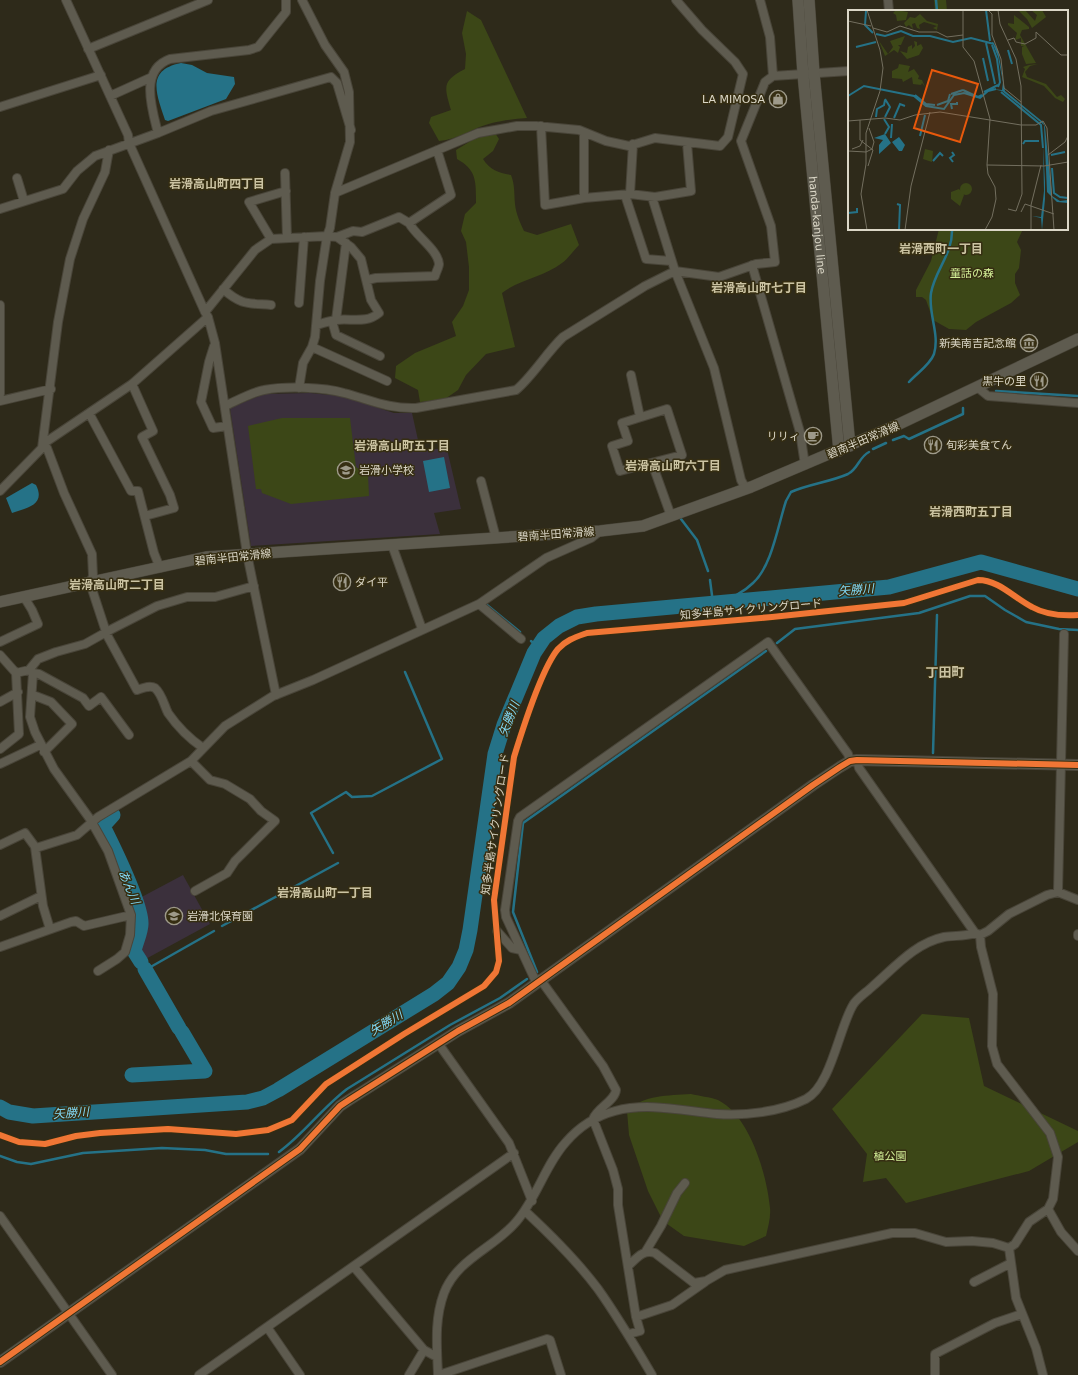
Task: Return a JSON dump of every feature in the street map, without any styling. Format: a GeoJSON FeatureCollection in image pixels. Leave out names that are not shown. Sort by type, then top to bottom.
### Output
{"type":"FeatureCollection","features":[{"type":"Feature","properties":{"kind":"main road","name":"handa-kanjou line"},"geometry":{"type":"LineString","coordinates":[[798,0],[808,74],[850,446]]}},
{"type":"Feature","properties":{"kind":"main road","name":"handa-kanjou line"},"geometry":{"type":"LineString","coordinates":[[809,0],[808,74],[838,451]]}},
{"type":"Feature","properties":{"kind":"main road","name":"碧南半田常滑線"},"geometry":{"type":"LineString","coordinates":[[0,602],[206,557],[496,538],[643,526],[746,489],[850,446],[1078,339]]}},
{"type":"Feature","properties":{"kind":"street"},"geometry":{"type":"LineString","coordinates":[[66,0],[128,135],[130,143],[206,315],[215,343],[247,554],[276,695]]}},
{"type":"Feature","properties":{"kind":"street"},"geometry":{"type":"LineString","coordinates":[[88,49],[208,0]]}},
{"type":"Feature","properties":{"kind":"street"},"geometry":{"type":"LineString","coordinates":[[158,133],[150,98],[152,77],[156,68],[162,62],[170,59],[249,50],[258,47],[286,12],[286,0]]}},
{"type":"Feature","properties":{"kind":"street"},"geometry":{"type":"LineString","coordinates":[[299,388],[303,363],[312,347],[317,325],[320,281],[326,236],[330,228],[335,193],[350,142],[351,130],[350,92],[347,79],[325,45],[302,0]]}},
{"type":"Feature","properties":{"kind":"street"},"geometry":{"type":"LineString","coordinates":[[335,193],[478,133],[517,126],[541,126],[579,130],[606,141],[629,146],[655,138],[720,146],[728,137],[743,74],[735,62],[702,30],[676,0]]}},
{"type":"Feature","properties":{"kind":"street"},"geometry":{"type":"LineString","coordinates":[[760,0],[770,36],[773,76]]}},
{"type":"Feature","properties":{"kind":"street"},"geometry":{"type":"LineString","coordinates":[[888,0],[889,10]]}},
{"type":"Feature","properties":{"kind":"street"},"geometry":{"type":"LineString","coordinates":[[225,406],[264,390],[299,388],[344,392],[390,407],[401,409],[416,408],[516,390],[523,384],[553,346],[563,337],[645,286],[675,271],[719,277],[752,265],[775,262],[772,226],[741,141],[765,82],[773,76],[848,71]]}},
{"type":"Feature","properties":{"kind":"street"},"geometry":{"type":"LineString","coordinates":[[0,107],[101,76]]}},
{"type":"Feature","properties":{"kind":"street"},"geometry":{"type":"LineString","coordinates":[[110,96],[152,77]]}},
{"type":"Feature","properties":{"kind":"street"},"geometry":{"type":"LineString","coordinates":[[0,209],[64,189],[77,171],[95,156],[109,150],[158,133],[211,111],[332,77],[337,83],[351,130]]}},
{"type":"Feature","properties":{"kind":"street"},"geometry":{"type":"LineString","coordinates":[[541,126],[545,205],[584,198],[627,194],[652,197],[691,190],[687,143]]}},
{"type":"Feature","properties":{"kind":"street"},"geometry":{"type":"LineString","coordinates":[[584,133],[584,198]]}},
{"type":"Feature","properties":{"kind":"street"},"geometry":{"type":"LineString","coordinates":[[633,144],[627,194],[646,260],[671,261]]}},
{"type":"Feature","properties":{"kind":"street"},"geometry":{"type":"LineString","coordinates":[[0,491],[42,448],[51,389],[58,322],[70,259],[83,219],[105,172],[109,150]]}},
{"type":"Feature","properties":{"kind":"street"},"geometry":{"type":"LineString","coordinates":[[409,223],[451,195],[437,150]]}},
{"type":"Feature","properties":{"kind":"street"},"geometry":{"type":"LineString","coordinates":[[285,173],[287,238]]}},
{"type":"Feature","properties":{"kind":"street"},"geometry":{"type":"LineString","coordinates":[[17,178],[24,202]]}},
{"type":"Feature","properties":{"kind":"street"},"geometry":{"type":"LineString","coordinates":[[272,239],[250,202],[286,191]]}},
{"type":"Feature","properties":{"kind":"street"},"geometry":{"type":"LineString","coordinates":[[652,197],[671,261],[714,368],[741,480],[746,489]]}},
{"type":"Feature","properties":{"kind":"street"},"geometry":{"type":"LineString","coordinates":[[43,444],[132,384],[206,315],[223,289],[255,250],[272,239],[326,236],[337,237],[353,231],[362,232],[399,217],[409,223],[413,231],[436,254],[439,264],[435,276],[376,278],[367,280]]}},
{"type":"Feature","properties":{"kind":"street"},"geometry":{"type":"LineString","coordinates":[[299,303],[304,237]]}},
{"type":"Feature","properties":{"kind":"street"},"geometry":{"type":"LineString","coordinates":[[317,325],[334,321],[364,320],[374,317],[379,313],[371,300],[361,259],[346,243],[337,237]]}},
{"type":"Feature","properties":{"kind":"street"},"geometry":{"type":"LineString","coordinates":[[346,243],[334,321],[336,335],[380,356]]}},
{"type":"Feature","properties":{"kind":"street"},"geometry":{"type":"LineString","coordinates":[[752,265],[800,432],[805,465]]}},
{"type":"Feature","properties":{"kind":"street"},"geometry":{"type":"LineString","coordinates":[[223,289],[237,300],[248,304],[271,305]]}},
{"type":"Feature","properties":{"kind":"street"},"geometry":{"type":"LineString","coordinates":[[0,305],[0,394]]}},
{"type":"Feature","properties":{"kind":"street"},"geometry":{"type":"LineString","coordinates":[[215,343],[209,362],[201,402],[213,428],[228,426]]}},
{"type":"Feature","properties":{"kind":"street"},"geometry":{"type":"LineString","coordinates":[[312,347],[388,381]]}},
{"type":"Feature","properties":{"kind":"street"},"geometry":{"type":"LineString","coordinates":[[631,375],[640,417]]}},
{"type":"Feature","properties":{"kind":"street"},"geometry":{"type":"LineString","coordinates":[[132,384],[153,431],[142,437],[170,495],[174,508],[145,516]]}},
{"type":"Feature","properties":{"kind":"street"},"geometry":{"type":"LineString","coordinates":[[977,387],[988,396],[1078,403]]}},
{"type":"Feature","properties":{"kind":"street"},"geometry":{"type":"LineString","coordinates":[[0,401],[51,389]]}},
{"type":"Feature","properties":{"kind":"street"},"geometry":{"type":"LineString","coordinates":[[667,409],[682,455],[620,472],[612,446],[628,441],[622,423],[640,417],[667,409]]}},
{"type":"Feature","properties":{"kind":"street"},"geometry":{"type":"LineString","coordinates":[[89,413],[131,491],[138,491],[154,553],[160,568]]}},
{"type":"Feature","properties":{"kind":"street"},"geometry":{"type":"LineString","coordinates":[[43,444],[47,448],[64,493],[92,554],[93,576],[90,583],[106,632],[137,690],[148,686],[155,688],[161,696],[168,712],[176,722],[203,748]]}},
{"type":"Feature","properties":{"kind":"street"},"geometry":{"type":"LineString","coordinates":[[652,463],[663,498],[671,516]]}},
{"type":"Feature","properties":{"kind":"street"},"geometry":{"type":"LineString","coordinates":[[481,481],[496,538]]}},
{"type":"Feature","properties":{"kind":"street"},"geometry":{"type":"LineString","coordinates":[[35,847],[77,835],[93,823],[98,817],[191,761],[225,726],[276,695],[314,680],[479,604],[546,558],[591,538],[600,530]]}},
{"type":"Feature","properties":{"kind":"street"},"geometry":{"type":"LineString","coordinates":[[392,545],[422,629]]}},
{"type":"Feature","properties":{"kind":"street"},"geometry":{"type":"LineString","coordinates":[[98,971],[125,952],[130,935],[131,915],[108,851],[93,823],[54,769],[42,748],[30,716],[32,695],[31,671],[38,660],[56,652],[80,647],[157,606],[187,597],[215,597],[254,586]]}},
{"type":"Feature","properties":{"kind":"street"},"geometry":{"type":"LineString","coordinates":[[0,642],[38,624],[24,597]]}},
{"type":"Feature","properties":{"kind":"street"},"geometry":{"type":"LineString","coordinates":[[479,604],[521,639]]}},
{"type":"Feature","properties":{"kind":"street"},"geometry":{"type":"LineString","coordinates":[[1058,892],[1064,634]]}},
{"type":"Feature","properties":{"kind":"street"},"geometry":{"type":"LineString","coordinates":[[629,1334],[640,1331],[636,1317],[615,1176],[593,1119],[595,1114],[616,1093],[615,1087],[538,981],[521,950],[506,917],[505,910],[518,821],[520,817],[768,642],[848,754],[854,760],[977,934],[993,994],[992,1046],[997,1064],[1050,1133],[1058,1157],[1053,1199],[1048,1209],[1030,1222],[1015,1244],[1009,1248]]}},
{"type":"Feature","properties":{"kind":"street"},"geometry":{"type":"LineString","coordinates":[[0,655],[16,674],[19,734],[0,749]]}},
{"type":"Feature","properties":{"kind":"street"},"geometry":{"type":"LineString","coordinates":[[16,674],[31,671],[39,674],[83,698],[89,706],[101,697],[129,735]]}},
{"type":"Feature","properties":{"kind":"street"},"geometry":{"type":"LineString","coordinates":[[0,702],[18,692]]}},
{"type":"Feature","properties":{"kind":"street"},"geometry":{"type":"LineString","coordinates":[[0,764],[42,748],[72,724],[51,702],[32,695]]}},
{"type":"Feature","properties":{"kind":"street"},"geometry":{"type":"LineString","coordinates":[[0,1362],[300,1150],[340,1106],[438,1043],[509,1003],[813,785],[854,760],[1078,765]]}},
{"type":"Feature","properties":{"kind":"street"},"geometry":{"type":"LineString","coordinates":[[191,761],[210,780],[225,784],[250,799],[261,811],[275,821],[235,861],[227,873],[196,891]]}},
{"type":"Feature","properties":{"kind":"street"},"geometry":{"type":"LineString","coordinates":[[0,845],[25,833],[35,847],[41,896],[50,929]]}},
{"type":"Feature","properties":{"kind":"street"},"geometry":{"type":"LineString","coordinates":[[561,1375],[550,1340],[547,1339],[458,1372],[439,1375],[437,1357],[437,1323],[444,1292],[456,1272],[506,1233],[525,1211],[565,1142],[579,1129],[593,1119],[614,1111],[629,1108],[670,1108],[726,1114],[776,1110],[805,1100],[814,1092],[826,1072],[853,1004],[914,950],[943,937],[977,934],[988,931],[1009,914],[1034,900],[1058,892],[1078,900]]}},
{"type":"Feature","properties":{"kind":"street"},"geometry":{"type":"LineString","coordinates":[[0,916],[41,896]]}},
{"type":"Feature","properties":{"kind":"street"},"geometry":{"type":"LineString","coordinates":[[0,947],[71,922],[76,921],[84,926],[131,915]]}},
{"type":"Feature","properties":{"kind":"street"},"geometry":{"type":"LineString","coordinates":[[497,931],[512,948],[521,950]]}},
{"type":"Feature","properties":{"kind":"street"},"geometry":{"type":"LineString","coordinates":[[438,1043],[509,1143],[532,1201]]}},
{"type":"Feature","properties":{"kind":"street"},"geometry":{"type":"LineString","coordinates":[[199,1375],[514,1153]]}},
{"type":"Feature","properties":{"kind":"street"},"geometry":{"type":"LineString","coordinates":[[628,1266],[646,1251],[661,1226],[677,1193],[685,1183]]}},
{"type":"Feature","properties":{"kind":"street"},"geometry":{"type":"LineString","coordinates":[[1048,1209],[1061,1232],[1078,1251]]}},
{"type":"Feature","properties":{"kind":"street"},"geometry":{"type":"LineString","coordinates":[[525,1211],[571,1257],[598,1289],[629,1334],[652,1375]]}},
{"type":"Feature","properties":{"kind":"street"},"geometry":{"type":"LineString","coordinates":[[0,1216],[112,1375]]}},
{"type":"Feature","properties":{"kind":"street"},"geometry":{"type":"LineString","coordinates":[[646,1251],[655,1253],[694,1283],[706,1281],[726,1270],[892,1233],[915,1233],[946,1242],[972,1241],[993,1243],[1009,1248]]}},
{"type":"Feature","properties":{"kind":"street"},"geometry":{"type":"LineString","coordinates":[[1009,1248],[1016,1298],[1036,1348],[1043,1375]]}},
{"type":"Feature","properties":{"kind":"street"},"geometry":{"type":"LineString","coordinates":[[974,1282],[1011,1263]]}},
{"type":"Feature","properties":{"kind":"street"},"geometry":{"type":"LineString","coordinates":[[354,1267],[424,1350],[437,1357]]}},
{"type":"Feature","properties":{"kind":"street"},"geometry":{"type":"LineString","coordinates":[[636,1317],[672,1305],[703,1285],[706,1281]]}},
{"type":"Feature","properties":{"kind":"street"},"geometry":{"type":"LineString","coordinates":[[935,1375],[935,1354],[996,1323],[1022,1314]]}},
{"type":"Feature","properties":{"kind":"street"},"geometry":{"type":"LineString","coordinates":[[267,1327],[300,1375]]}},
{"type":"Feature","properties":{"kind":"street"},"geometry":{"type":"LineString","coordinates":[[409,1375],[424,1350]]}},
{"type":"Feature","properties":{"kind":"shaded area","name":"岩滑小学校"},"geometry":{"type":"Polygon","coordinates":[[[310,393],[341,396],[394,413],[412,413],[420,449],[447,449],[461,509],[434,513],[440,534],[251,546],[230,408],[264,394],[310,393]]]}},
{"type":"Feature","properties":{"kind":"shaded area","name":"岩滑北保育園"},"geometry":{"type":"Polygon","coordinates":[[[183,875],[210,924],[142,961],[136,950],[143,924],[136,900],[183,875]]]}},
{"type":"Feature","properties":{"kind":"green space"},"geometry":{"type":"Polygon","coordinates":[[[934,0],[946,0],[947,10],[935,10],[934,0]]]}},
{"type":"Feature","properties":{"kind":"green space"},"geometry":{"type":"Polygon","coordinates":[[[467,11],[481,20],[527,118],[492,123],[459,136],[439,141],[429,123],[431,117],[451,110],[446,90],[447,85],[452,77],[465,69],[466,54],[462,33],[467,11]]]}},
{"type":"Feature","properties":{"kind":"green space"},"geometry":{"type":"Polygon","coordinates":[[[495,133],[499,139],[493,151],[483,159],[495,170],[511,175],[514,186],[516,211],[524,231],[537,235],[571,224],[579,245],[562,263],[555,268],[516,284],[502,293],[515,347],[486,354],[466,375],[458,390],[445,399],[420,402],[418,390],[395,378],[396,366],[415,353],[456,336],[452,322],[463,306],[469,290],[469,267],[466,242],[461,231],[465,214],[476,203],[476,189],[472,172],[464,163],[457,159],[456,150],[474,139],[495,133]]]}},
{"type":"Feature","properties":{"kind":"green space","name":"童話の森"},"geometry":{"type":"Polygon","coordinates":[[[939,230],[1023,230],[1017,242],[1021,250],[1019,268],[1015,274],[1015,283],[1020,295],[1011,303],[976,322],[966,330],[949,329],[933,320],[926,300],[922,297],[916,297],[916,290],[931,261],[939,230]]]}},
{"type":"Feature","properties":{"kind":"green space"},"geometry":{"type":"Polygon","coordinates":[[[282,418],[350,418],[356,467],[368,475],[369,496],[291,504],[262,493],[261,489],[256,489],[248,426],[282,418]]]}},
{"type":"Feature","properties":{"kind":"green space","name":"植公園"},"geometry":{"type":"Polygon","coordinates":[[[922,1014],[969,1018],[984,1086],[1078,1131],[1078,1142],[1029,1171],[906,1203],[886,1178],[863,1182],[867,1154],[832,1109],[922,1014]]]}},
{"type":"Feature","properties":{"kind":"green space"},"geometry":{"type":"Polygon","coordinates":[[[691,1094],[718,1100],[729,1108],[739,1119],[748,1133],[761,1164],[770,1208],[766,1236],[744,1246],[684,1236],[663,1221],[648,1191],[629,1135],[627,1111],[641,1101],[657,1097],[691,1094]]]}},
{"type":"Feature","properties":{"kind":"water"},"geometry":{"type":"Polygon","coordinates":[[[181,63],[192,65],[207,73],[234,77],[235,84],[226,99],[168,121],[165,120],[159,102],[156,85],[162,71],[170,66],[181,63]]]}},
{"type":"Feature","properties":{"kind":"water"},"geometry":{"type":"Polygon","coordinates":[[[444,457],[450,488],[429,492],[423,461],[444,457]]]}},
{"type":"Feature","properties":{"kind":"water"},"geometry":{"type":"Polygon","coordinates":[[[32,483],[36,485],[38,492],[39,497],[37,501],[29,507],[12,513],[6,498],[32,483]]]}},
{"type":"Feature","properties":{"kind":"waterway"},"geometry":{"type":"LineString","coordinates":[[936,0],[937,10]]}},
{"type":"Feature","properties":{"kind":"waterway"},"geometry":{"type":"LineString","coordinates":[[909,382],[926,365],[934,354],[936,339],[931,309],[931,293],[936,277],[950,246],[952,230]]}},
{"type":"Feature","properties":{"kind":"waterway"},"geometry":{"type":"LineString","coordinates":[[996,391],[1078,396]]}},
{"type":"Feature","properties":{"kind":"waterway"},"geometry":{"type":"LineString","coordinates":[[893,440],[904,436],[909,439],[963,414],[963,408]]}},
{"type":"Feature","properties":{"kind":"waterway"},"geometry":{"type":"LineString","coordinates":[[873,449],[886,443]]}},
{"type":"Feature","properties":{"kind":"waterway"},"geometry":{"type":"LineString","coordinates":[[719,603],[745,590],[760,576],[770,556],[786,501],[791,492],[848,474],[869,452]]}},
{"type":"Feature","properties":{"kind":"waterway"},"geometry":{"type":"LineString","coordinates":[[681,519],[697,540],[708,571]]}},
{"type":"Feature","properties":{"kind":"waterway","name":"矢勝川"},"geometry":{"type":"LineString","coordinates":[[0,1107],[9,1112],[33,1116],[247,1102],[263,1098],[434,994],[448,983],[459,967],[466,950],[495,754],[504,725],[534,653],[544,638],[559,626],[577,617],[889,587],[981,562],[1078,589]]}},
{"type":"Feature","properties":{"kind":"waterway"},"geometry":{"type":"LineString","coordinates":[[710,580],[713,603]]}},
{"type":"Feature","properties":{"kind":"waterway"},"geometry":{"type":"LineString","coordinates":[[777,643],[795,629],[919,613],[970,596],[985,596],[1026,622],[1059,629],[1078,630]]}},
{"type":"Feature","properties":{"kind":"waterway"},"geometry":{"type":"LineString","coordinates":[[487,605],[520,632]]}},
{"type":"Feature","properties":{"kind":"waterway"},"geometry":{"type":"LineString","coordinates":[[933,753],[937,615]]}},
{"type":"Feature","properties":{"kind":"waterway"},"geometry":{"type":"LineString","coordinates":[[531,641],[538,647]]}},
{"type":"Feature","properties":{"kind":"waterway"},"geometry":{"type":"LineString","coordinates":[[537,972],[513,912],[523,823],[766,651]]}},
{"type":"Feature","properties":{"kind":"waterway"},"geometry":{"type":"LineString","coordinates":[[333,853],[311,813],[346,792],[352,797],[372,796],[442,759],[405,672]]}},
{"type":"Feature","properties":{"kind":"waterway","name":"あん川"},"geometry":{"type":"LineString","coordinates":[[113,815],[103,826],[126,875],[137,903],[141,924],[134,951],[141,962]]}},
{"type":"Feature","properties":{"kind":"waterway"},"geometry":{"type":"LineString","coordinates":[[222,926],[338,863]]}},
{"type":"Feature","properties":{"kind":"waterway"},"geometry":{"type":"LineString","coordinates":[[178,1026],[147,969],[214,931]]}},
{"type":"Feature","properties":{"kind":"waterway","name":"あん川"},"geometry":{"type":"LineString","coordinates":[[145,969],[179,1028]]}},
{"type":"Feature","properties":{"kind":"waterway"},"geometry":{"type":"LineString","coordinates":[[279,1152],[297,1137],[329,1104],[347,1089],[450,1025],[500,998],[527,979]]}},
{"type":"Feature","properties":{"kind":"waterway","name":"あん川"},"geometry":{"type":"LineString","coordinates":[[135,1078],[134,1075],[202,1070],[182,1032]]}},
{"type":"Feature","properties":{"kind":"waterway","name":"あん川"},"geometry":{"type":"LineString","coordinates":[[132,1075],[205,1071],[182,1032]]}},
{"type":"Feature","properties":{"kind":"waterway"},"geometry":{"type":"LineString","coordinates":[[0,1156],[17,1162],[31,1164],[83,1153],[162,1148],[205,1150],[226,1154],[268,1154]]}},
{"type":"Feature","properties":{"kind":"cycle path","name":"知多半島サイクリングロード"},"geometry":{"type":"LineString","coordinates":[[0,1135],[19,1142],[45,1144],[76,1136],[100,1133],[168,1129],[236,1134],[268,1130],[292,1120],[326,1084],[404,1034],[484,986],[496,972],[499,961],[494,900],[514,757],[533,700],[546,670],[558,649],[571,639],[587,633],[772,617],[904,603],[978,580],[1000,586],[1037,610],[1061,615],[1078,615]]}},
{"type":"Feature","properties":{"kind":"cycle path"},"geometry":{"type":"LineString","coordinates":[[0,1362],[300,1149],[340,1106],[458,1031],[509,1003],[813,785],[850,761],[1078,765]]}},
{"type":"Feature","properties":{"kind":"place","name":"LA MIMOSA"},"geometry":{"type":"Point","coordinates":[778,99]}},
{"type":"Feature","properties":{"kind":"place","name":"新美南吉記念館"},"geometry":{"type":"Point","coordinates":[1029,343]}},
{"type":"Feature","properties":{"kind":"place","name":"黒牛の里"},"geometry":{"type":"Point","coordinates":[1039,381]}},
{"type":"Feature","properties":{"kind":"place","name":"リリィ"},"geometry":{"type":"Point","coordinates":[813,436]}},
{"type":"Feature","properties":{"kind":"place","name":"旬彩美食てん"},"geometry":{"type":"Point","coordinates":[933,445]}},
{"type":"Feature","properties":{"kind":"place","name":"岩滑小学校"},"geometry":{"type":"Point","coordinates":[346,470]}},
{"type":"Feature","properties":{"kind":"place","name":"ダイ平"},"geometry":{"type":"Point","coordinates":[342,582]}},
{"type":"Feature","properties":{"kind":"place","name":"岩滑北保育園"},"geometry":{"type":"Point","coordinates":[174,916]}},
{"type":"Feature","properties":{"kind":"district","name":"岩滑高山町四丁目"},"geometry":{"type":"Point","coordinates":[217,184]}},
{"type":"Feature","properties":{"kind":"district","name":"岩滑西町一丁目"},"geometry":{"type":"Point","coordinates":[941,249]}},
{"type":"Feature","properties":{"kind":"district","name":"岩滑高山町七丁目"},"geometry":{"type":"Point","coordinates":[759,288]}},
{"type":"Feature","properties":{"kind":"district","name":"岩滑高山町五丁目"},"geometry":{"type":"Point","coordinates":[402,446]}},
{"type":"Feature","properties":{"kind":"district","name":"岩滑高山町六丁目"},"geometry":{"type":"Point","coordinates":[673,466]}},
{"type":"Feature","properties":{"kind":"district","name":"岩滑西町五丁目"},"geometry":{"type":"Point","coordinates":[971,512]}},
{"type":"Feature","properties":{"kind":"district","name":"岩滑高山町二丁目"},"geometry":{"type":"Point","coordinates":[117,585]}},
{"type":"Feature","properties":{"kind":"district","name":"丁田町"},"geometry":{"type":"Point","coordinates":[945,672]}},
{"type":"Feature","properties":{"kind":"district","name":"岩滑高山町一丁目"},"geometry":{"type":"Point","coordinates":[325,893]}}]}
